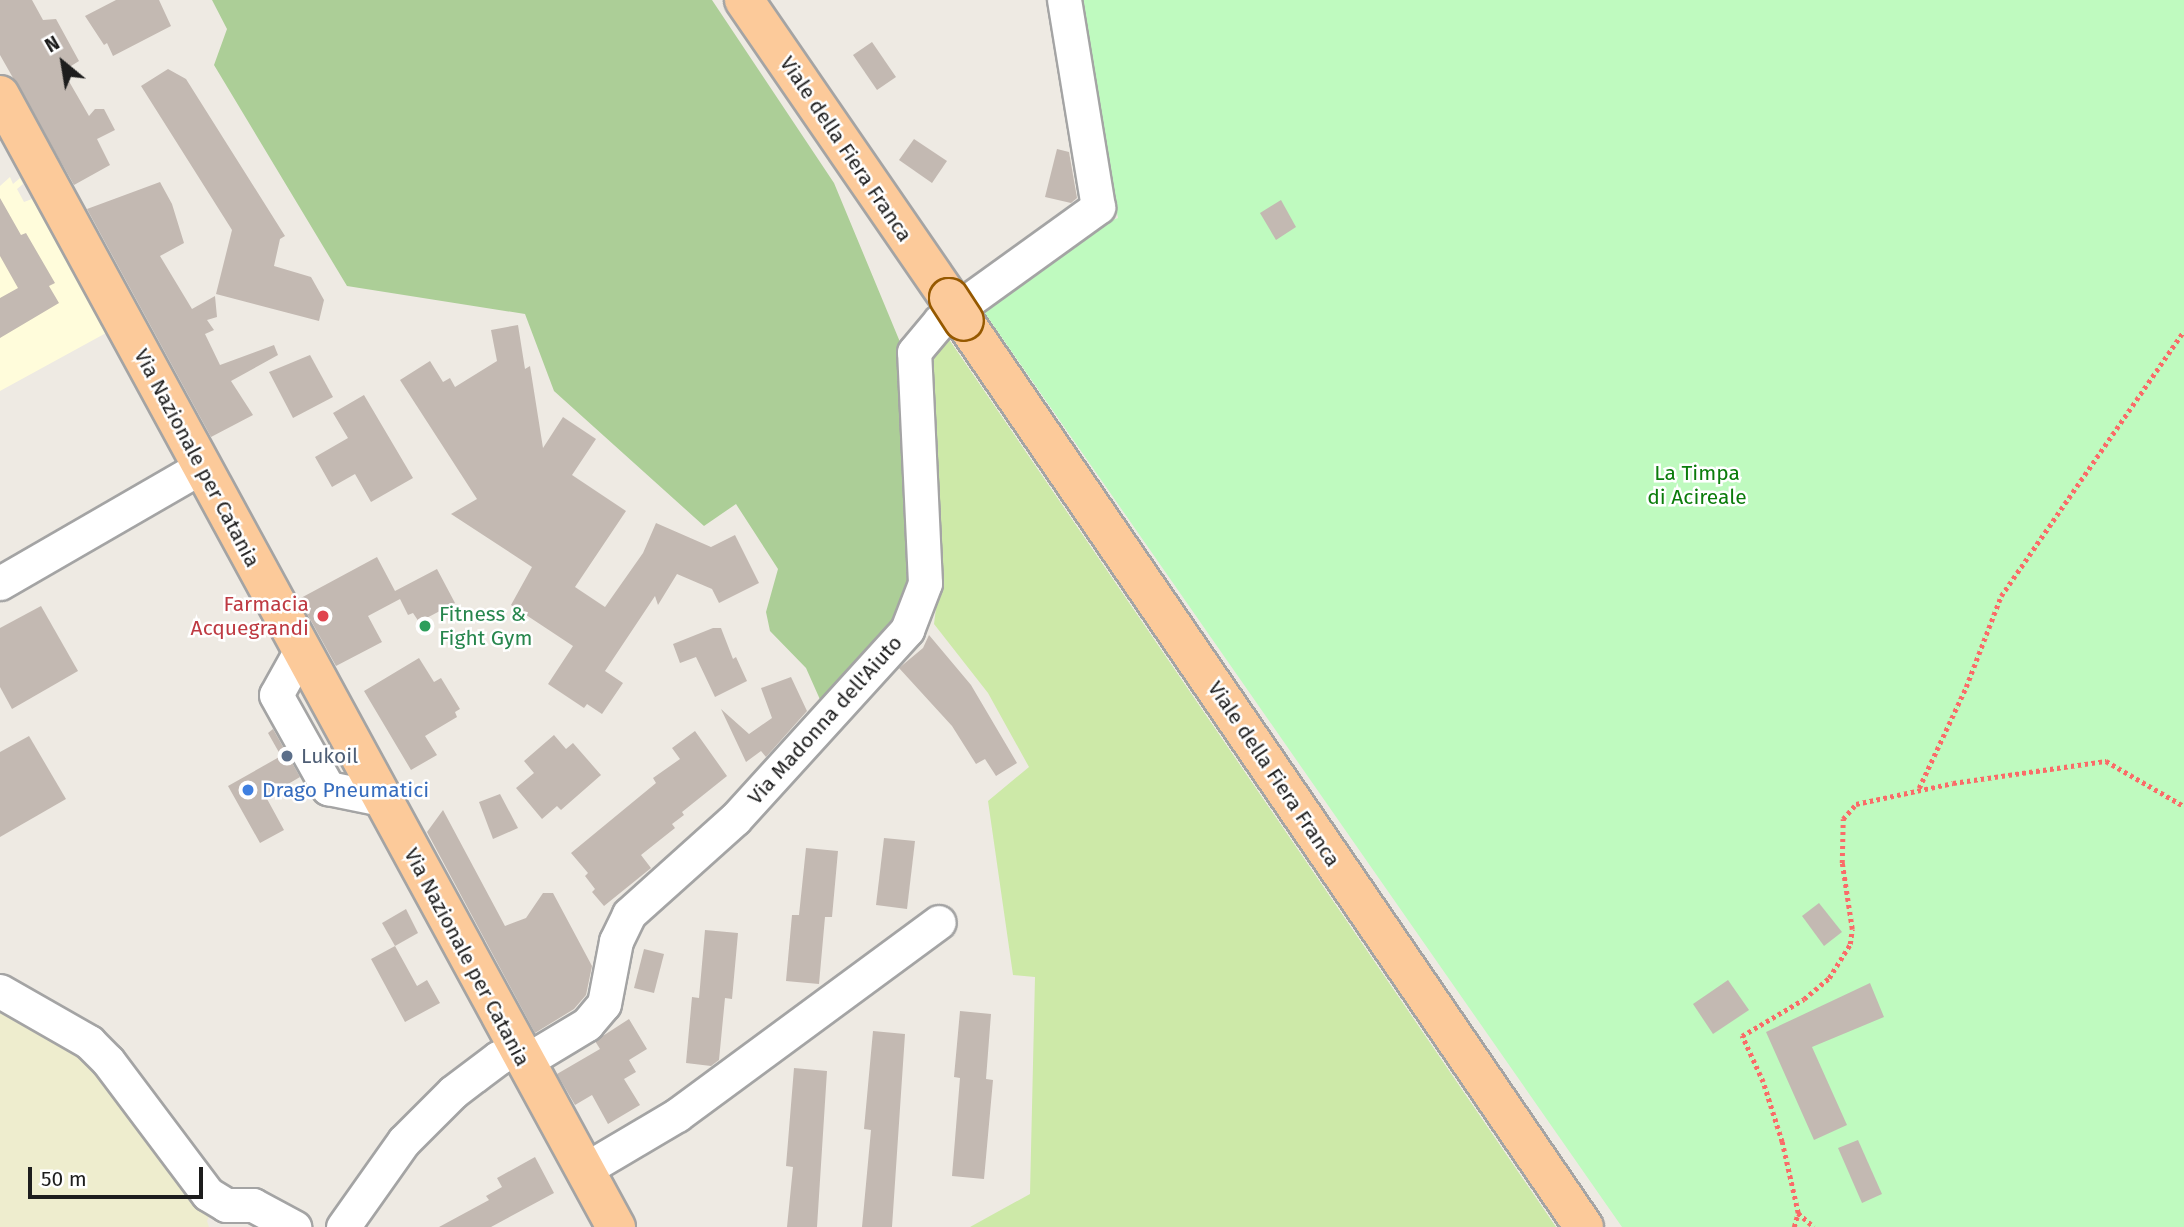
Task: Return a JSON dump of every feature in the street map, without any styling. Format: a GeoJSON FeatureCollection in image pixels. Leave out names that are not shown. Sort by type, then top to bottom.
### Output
{"type":"FeatureCollection","features":[{"type":"Feature","properties":{"kind":"main road","name":"Viale della Fiera Franca"},"geometry":{"type":"LineString","coordinates":[[744,0],[1584,1227]]}},
{"type":"Feature","properties":{"kind":"main road","name":"Via Nazionale per Catania"},"geometry":{"type":"LineString","coordinates":[[0,94],[616,1227]]}},
{"type":"Feature","properties":{"kind":"street","name":"Via Madonna dell'Aiuto"},"geometry":{"type":"LineString","coordinates":[[521,1055],[587,1024],[604,1004],[616,941],[629,914],[735,819],[907,630],[925,583],[914,352],[940,321],[1098,207],[1063,0]]}},
{"type":"Feature","properties":{"kind":"street"},"geometry":{"type":"LineString","coordinates":[[0,583],[201,467]]}},
{"type":"Feature","properties":{"kind":"street"},"geometry":{"type":"LineString","coordinates":[[584,1170],[677,1115],[939,922]]}},
{"type":"Feature","properties":{"kind":"street"},"geometry":{"type":"LineString","coordinates":[[0,991],[89,1042],[108,1061],[208,1194],[226,1205],[253,1205],[294,1227]]}},
{"type":"Feature","properties":{"kind":"street"},"geometry":{"type":"LineString","coordinates":[[343,1227],[404,1141],[453,1092],[498,1058],[521,1055]]}},
{"type":"Feature","properties":{"kind":"path"},"geometry":{"type":"LineString","coordinates":[[1918,789],[1966,687],[2001,596],[2184,331]]}},
{"type":"Feature","properties":{"kind":"path"},"geometry":{"type":"LineString","coordinates":[[1794,1227],[1798,1213],[1775,1118],[1763,1082],[1742,1036],[1804,999],[1821,985],[1829,978],[1850,944],[1852,929],[1842,863],[1843,819],[1856,804],[1918,789],[2106,761],[2184,806]]}},
{"type":"Feature","properties":{"kind":"path"},"geometry":{"type":"LineString","coordinates":[[1798,1213],[1814,1227]]}},
{"type":"Feature","properties":{"kind":"shaded area"},"geometry":{"type":"Polygon","coordinates":[[[10,177],[13,184],[20,178],[23,184],[17,189],[24,202],[32,199],[106,333],[0,391],[0,186],[10,177]]]}},
{"type":"Feature","properties":{"kind":"green space"},"geometry":{"type":"Polygon","coordinates":[[[212,0],[712,0],[834,183],[900,342],[905,361],[917,580],[898,624],[822,704],[806,668],[770,631],[766,612],[778,569],[736,504],[704,526],[554,391],[525,314],[347,286],[214,65],[227,29],[212,0]]]}},
{"type":"Feature","properties":{"kind":"green space","name":"La Timpa di Acireale"},"geometry":{"type":"Polygon","coordinates":[[[1076,0],[2184,0],[2184,1227],[1622,1227],[982,309],[1090,228],[1118,218],[1076,0]]]}},
{"type":"Feature","properties":{"kind":"green space"},"geometry":{"type":"Polygon","coordinates":[[[948,338],[1556,1227],[970,1227],[1030,1194],[1035,977],[1013,975],[988,801],[1029,767],[988,693],[934,624],[939,584],[929,350],[948,338]]]}},
{"type":"Feature","properties":{"kind":"green space"},"geometry":{"type":"Polygon","coordinates":[[[0,998],[87,1050],[213,1207],[207,1221],[209,1227],[0,1227],[0,998]]]}},
{"type":"Feature","properties":{"kind":"building"},"geometry":{"type":"Polygon","coordinates":[[[0,0],[32,0],[43,20],[56,19],[79,61],[63,71],[89,116],[95,109],[104,109],[115,130],[97,139],[110,165],[74,185],[0,55],[0,0]]]}},
{"type":"Feature","properties":{"kind":"building"},"geometry":{"type":"Polygon","coordinates":[[[116,0],[159,0],[171,26],[113,56],[107,43],[104,45],[85,16],[116,0]]]}},
{"type":"Feature","properties":{"kind":"building"},"geometry":{"type":"Polygon","coordinates":[[[872,42],[896,77],[877,90],[853,55],[872,42]]]}},
{"type":"Feature","properties":{"kind":"building"},"geometry":{"type":"Polygon","coordinates":[[[168,69],[186,79],[285,236],[280,239],[274,266],[311,277],[324,300],[319,321],[216,294],[232,230],[141,86],[168,69]]]}},
{"type":"Feature","properties":{"kind":"building"},"geometry":{"type":"Polygon","coordinates":[[[914,139],[947,161],[932,183],[899,160],[914,139]]]}},
{"type":"Feature","properties":{"kind":"building"},"geometry":{"type":"Polygon","coordinates":[[[1057,149],[1069,152],[1077,198],[1071,203],[1045,197],[1057,149]]]}},
{"type":"Feature","properties":{"kind":"building"},"geometry":{"type":"Polygon","coordinates":[[[160,182],[172,204],[184,243],[160,256],[192,309],[215,296],[217,317],[207,320],[214,330],[205,334],[220,365],[274,345],[278,355],[231,381],[253,415],[211,437],[87,209],[160,182]]]}},
{"type":"Feature","properties":{"kind":"building"},"geometry":{"type":"Polygon","coordinates":[[[0,198],[21,235],[26,233],[55,283],[49,286],[59,303],[0,338],[0,298],[18,288],[0,256],[0,198]]]}},
{"type":"Feature","properties":{"kind":"building"},"geometry":{"type":"Polygon","coordinates":[[[1281,200],[1296,227],[1276,240],[1260,213],[1281,200]]]}},
{"type":"Feature","properties":{"kind":"building"},"geometry":{"type":"Polygon","coordinates":[[[518,325],[525,369],[530,366],[543,448],[563,417],[596,439],[572,475],[626,511],[575,587],[605,607],[643,553],[656,523],[711,547],[735,535],[759,583],[719,603],[712,589],[677,574],[658,605],[655,596],[605,671],[623,683],[602,714],[587,704],[584,708],[548,684],[573,646],[511,605],[532,567],[451,514],[477,499],[400,380],[430,361],[443,382],[450,378],[455,387],[497,361],[491,330],[518,325]]]}},
{"type":"Feature","properties":{"kind":"building"},"geometry":{"type":"Polygon","coordinates":[[[310,355],[333,397],[293,418],[269,372],[310,355]]]}},
{"type":"Feature","properties":{"kind":"building"},"geometry":{"type":"Polygon","coordinates":[[[364,395],[413,478],[371,502],[355,474],[332,487],[315,457],[348,438],[333,413],[364,395]]]}},
{"type":"Feature","properties":{"kind":"building"},"geometry":{"type":"Polygon","coordinates":[[[377,557],[395,591],[437,569],[455,603],[419,622],[413,613],[408,615],[400,599],[368,616],[382,642],[336,666],[299,599],[377,557]]]}},
{"type":"Feature","properties":{"kind":"building"},"geometry":{"type":"Polygon","coordinates":[[[41,606],[78,671],[12,709],[0,687],[0,628],[41,606]]]}},
{"type":"Feature","properties":{"kind":"building"},"geometry":{"type":"Polygon","coordinates":[[[713,628],[721,628],[733,659],[736,657],[747,681],[715,697],[696,657],[680,663],[673,644],[713,628]]]}},
{"type":"Feature","properties":{"kind":"building"},"geometry":{"type":"Polygon","coordinates":[[[929,635],[971,685],[1017,763],[996,776],[985,759],[976,764],[952,726],[899,668],[923,648],[929,635]]]}},
{"type":"Feature","properties":{"kind":"building"},"geometry":{"type":"Polygon","coordinates":[[[419,658],[434,682],[441,678],[460,709],[455,712],[457,717],[425,736],[437,755],[411,770],[364,691],[419,658]]]}},
{"type":"Feature","properties":{"kind":"building"},"geometry":{"type":"Polygon","coordinates":[[[791,677],[807,711],[766,757],[761,751],[746,762],[721,709],[749,734],[772,718],[761,688],[791,677]]]}},
{"type":"Feature","properties":{"kind":"building"},"geometry":{"type":"Polygon","coordinates":[[[273,729],[300,777],[266,797],[284,830],[260,843],[228,786],[281,756],[268,733],[273,729]]]}},
{"type":"Feature","properties":{"kind":"building"},"geometry":{"type":"Polygon","coordinates":[[[695,731],[727,776],[682,812],[684,815],[672,824],[675,828],[641,855],[651,868],[604,906],[592,892],[595,889],[585,876],[588,873],[571,853],[656,783],[653,778],[680,759],[672,748],[695,731]]]}},
{"type":"Feature","properties":{"kind":"building"},"geometry":{"type":"Polygon","coordinates":[[[554,735],[566,749],[573,743],[601,775],[561,810],[557,806],[542,819],[516,788],[534,773],[524,761],[554,735]]]}},
{"type":"Feature","properties":{"kind":"building"},"geometry":{"type":"Polygon","coordinates":[[[29,736],[66,799],[0,837],[0,752],[29,736]]]}},
{"type":"Feature","properties":{"kind":"building"},"geometry":{"type":"Polygon","coordinates":[[[500,794],[518,828],[493,839],[479,802],[500,794]]]}},
{"type":"Feature","properties":{"kind":"building"},"geometry":{"type":"Polygon","coordinates":[[[443,810],[505,926],[526,918],[543,893],[553,893],[592,966],[586,995],[574,1009],[535,1033],[427,832],[443,810]]]}},
{"type":"Feature","properties":{"kind":"building"},"geometry":{"type":"Polygon","coordinates":[[[884,838],[915,841],[907,909],[876,905],[884,838]]]}},
{"type":"Feature","properties":{"kind":"building"},"geometry":{"type":"Polygon","coordinates":[[[806,848],[838,851],[832,917],[825,917],[819,984],[786,981],[792,915],[799,915],[806,848]]]}},
{"type":"Feature","properties":{"kind":"building"},"geometry":{"type":"Polygon","coordinates":[[[1819,903],[1842,932],[1824,946],[1802,916],[1819,903]]]}},
{"type":"Feature","properties":{"kind":"building"},"geometry":{"type":"Polygon","coordinates":[[[406,909],[418,933],[395,946],[382,923],[406,909]]]}},
{"type":"Feature","properties":{"kind":"building"},"geometry":{"type":"Polygon","coordinates":[[[705,930],[738,933],[732,999],[725,998],[719,1060],[711,1066],[686,1063],[692,997],[699,998],[705,930]]]}},
{"type":"Feature","properties":{"kind":"building"},"geometry":{"type":"Polygon","coordinates":[[[395,946],[417,986],[427,980],[440,1003],[405,1022],[371,959],[395,946]]]}},
{"type":"Feature","properties":{"kind":"building"},"geometry":{"type":"Polygon","coordinates":[[[644,949],[664,954],[654,993],[634,988],[644,949]]]}},
{"type":"Feature","properties":{"kind":"building"},"geometry":{"type":"Polygon","coordinates":[[[1728,980],[1749,1010],[1713,1034],[1693,1004],[1728,980]]]}},
{"type":"Feature","properties":{"kind":"building"},"geometry":{"type":"Polygon","coordinates":[[[1870,983],[1884,1017],[1812,1047],[1847,1125],[1814,1140],[1766,1032],[1870,983]]]}},
{"type":"Feature","properties":{"kind":"building"},"geometry":{"type":"Polygon","coordinates":[[[960,1011],[991,1014],[986,1079],[993,1080],[984,1179],[952,1176],[960,1078],[954,1077],[960,1011]]]}},
{"type":"Feature","properties":{"kind":"building"},"geometry":{"type":"Polygon","coordinates":[[[629,1019],[647,1049],[629,1060],[636,1072],[624,1079],[640,1105],[608,1124],[592,1095],[575,1105],[557,1074],[600,1049],[595,1041],[629,1019]]]}},
{"type":"Feature","properties":{"kind":"building"},"geometry":{"type":"Polygon","coordinates":[[[873,1031],[905,1034],[892,1227],[862,1227],[871,1130],[864,1129],[873,1031]]]}},
{"type":"Feature","properties":{"kind":"building"},"geometry":{"type":"Polygon","coordinates":[[[794,1068],[827,1071],[817,1227],[787,1227],[793,1167],[786,1166],[794,1068]]]}},
{"type":"Feature","properties":{"kind":"building"},"geometry":{"type":"Polygon","coordinates":[[[1858,1140],[1882,1194],[1862,1203],[1838,1148],[1858,1140]]]}},
{"type":"Feature","properties":{"kind":"building"},"geometry":{"type":"Polygon","coordinates":[[[535,1157],[554,1193],[491,1227],[439,1227],[489,1200],[486,1196],[502,1187],[497,1178],[535,1157]]]}},
{"type":"Feature","properties":{"kind":"place","name":"Farmacia Acquegrandi"},"geometry":{"type":"Point","coordinates":[323,616]}},
{"type":"Feature","properties":{"kind":"place","name":"Fitness & Fight Gym"},"geometry":{"type":"Point","coordinates":[425,626]}},
{"type":"Feature","properties":{"kind":"place","name":"Lukoil"},"geometry":{"type":"Point","coordinates":[287,756]}},
{"type":"Feature","properties":{"kind":"place","name":"Drago Pneumatici"},"geometry":{"type":"Point","coordinates":[248,790]}}]}
